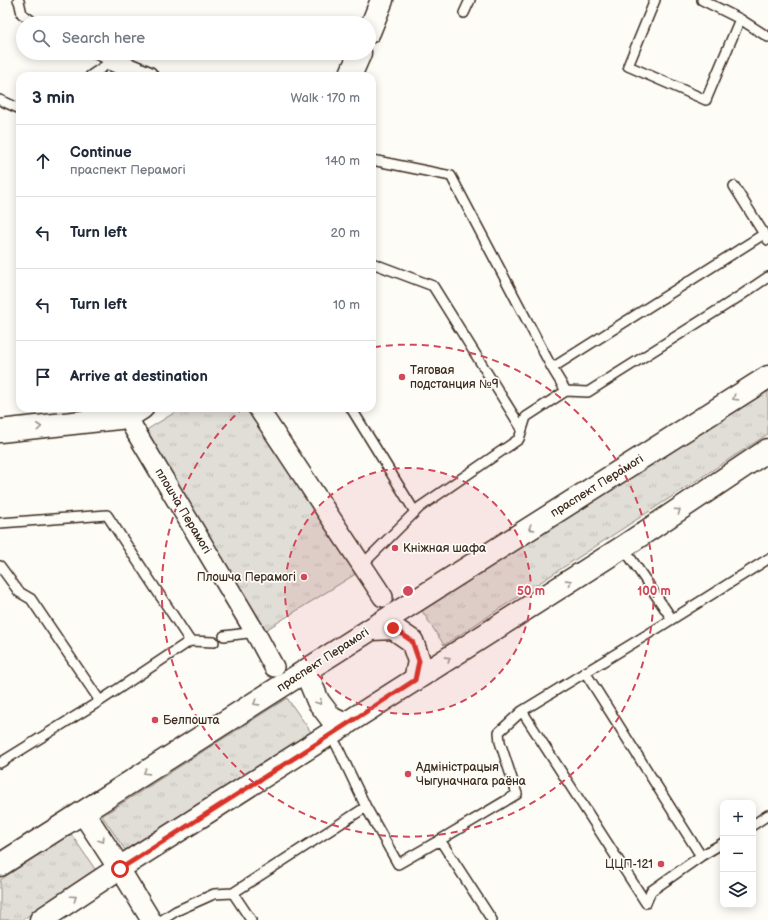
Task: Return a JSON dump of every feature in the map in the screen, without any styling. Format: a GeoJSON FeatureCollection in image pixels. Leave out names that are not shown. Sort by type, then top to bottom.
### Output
{"type":"FeatureCollection","features":[{"type":"Feature","properties":{"kind":"main road"},"geometry":{"type":"LineString","coordinates":[[376,16],[382,0]]}},
{"type":"Feature","properties":{"kind":"main road"},"geometry":{"type":"LineString","coordinates":[[352,72],[357,60]]}},
{"type":"Feature","properties":{"kind":"main road","name":"праспект Перамогі"},"geometry":{"type":"LineString","coordinates":[[0,865],[768,377]]}},
{"type":"Feature","properties":{"kind":"main road"},"geometry":{"type":"LineString","coordinates":[[0,431],[129,412]]}},
{"type":"Feature","properties":{"kind":"main road"},"geometry":{"type":"LineString","coordinates":[[41,920],[106,876],[120,869],[623,548],[768,450]]}},
{"type":"Feature","properties":{"kind":"main road"},"geometry":{"type":"LineString","coordinates":[[372,629],[393,628],[412,641],[419,661],[415,680]]}},
{"type":"Feature","properties":{"kind":"main road"},"geometry":{"type":"LineString","coordinates":[[309,669],[311,684],[318,700],[337,730]]}},
{"type":"Feature","properties":{"kind":"main road"},"geometry":{"type":"LineString","coordinates":[[83,812],[120,869]]}},
{"type":"Feature","properties":{"kind":"street"},"geometry":{"type":"LineString","coordinates":[[112,61],[138,72]]}},
{"type":"Feature","properties":{"kind":"street","name":"плошча Перамогі"},"geometry":{"type":"LineString","coordinates":[[136,412],[142,442],[261,633],[274,667]]}},
{"type":"Feature","properties":{"kind":"street"},"geometry":{"type":"LineString","coordinates":[[261,412],[362,572],[383,597]]}},
{"type":"Feature","properties":{"kind":"street"},"geometry":{"type":"LineString","coordinates":[[120,869],[151,920]]}},
{"type":"Feature","properties":{"kind":"lane"},"geometry":{"type":"LineString","coordinates":[[18,0],[22,14],[25,16]]}},
{"type":"Feature","properties":{"kind":"lane"},"geometry":{"type":"LineString","coordinates":[[464,13],[470,0]]}},
{"type":"Feature","properties":{"kind":"lane"},"geometry":{"type":"LineString","coordinates":[[655,0],[628,66],[706,100],[740,19]]}},
{"type":"Feature","properties":{"kind":"lane"},"geometry":{"type":"LineString","coordinates":[[702,0],[740,19],[768,37]]}},
{"type":"Feature","properties":{"kind":"lane"},"geometry":{"type":"LineString","coordinates":[[96,72],[112,61]]}},
{"type":"Feature","properties":{"kind":"lane"},"geometry":{"type":"LineString","coordinates":[[0,100],[16,107]]}},
{"type":"Feature","properties":{"kind":"lane"},"geometry":{"type":"LineString","coordinates":[[376,161],[451,176],[552,368],[566,391]]}},
{"type":"Feature","properties":{"kind":"lane"},"geometry":{"type":"LineString","coordinates":[[552,368],[766,237],[734,186]]}},
{"type":"Feature","properties":{"kind":"lane"},"geometry":{"type":"LineString","coordinates":[[376,265],[433,286],[522,429]]}},
{"type":"Feature","properties":{"kind":"lane"},"geometry":{"type":"LineString","coordinates":[[362,572],[420,507],[519,438],[526,417],[566,391],[588,392],[768,277]]}},
{"type":"Feature","properties":{"kind":"lane"},"geometry":{"type":"LineString","coordinates":[[353,412],[415,512]]}},
{"type":"Feature","properties":{"kind":"lane"},"geometry":{"type":"LineString","coordinates":[[0,523],[107,515],[190,641]]}},
{"type":"Feature","properties":{"kind":"lane"},"geometry":{"type":"LineString","coordinates":[[623,548],[672,619]]}},
{"type":"Feature","properties":{"kind":"lane"},"geometry":{"type":"LineString","coordinates":[[337,730],[337,746],[366,807],[398,864],[517,794],[498,732],[522,711],[768,559]]}},
{"type":"Feature","properties":{"kind":"lane"},"geometry":{"type":"LineString","coordinates":[[0,566],[19,592],[31,599],[100,701]]}},
{"type":"Feature","properties":{"kind":"lane"},"geometry":{"type":"LineString","coordinates":[[224,636],[261,633]]}},
{"type":"Feature","properties":{"kind":"lane"},"geometry":{"type":"LineString","coordinates":[[0,763],[100,701],[190,641],[214,642]]}},
{"type":"Feature","properties":{"kind":"lane"},"geometry":{"type":"LineString","coordinates":[[585,672],[702,856]]}},
{"type":"Feature","properties":{"kind":"lane"},"geometry":{"type":"LineString","coordinates":[[522,711],[646,902],[651,891],[720,845]]}},
{"type":"Feature","properties":{"kind":"lane"},"geometry":{"type":"LineString","coordinates":[[162,920],[176,911],[214,894],[233,892],[366,807]]}},
{"type":"Feature","properties":{"kind":"lane"},"geometry":{"type":"LineString","coordinates":[[756,822],[768,815]]}},
{"type":"Feature","properties":{"kind":"lane"},"geometry":{"type":"LineString","coordinates":[[440,840],[492,920]]}},
{"type":"Feature","properties":{"kind":"lane"},"geometry":{"type":"LineString","coordinates":[[233,892],[251,920]]}},
{"type":"Feature","properties":{"kind":"green space"},"geometry":{"type":"Polygon","coordinates":[[[768,385],[768,434],[444,645],[422,611],[768,385]]]}},
{"type":"Feature","properties":{"kind":"green space"},"geometry":{"type":"Polygon","coordinates":[[[176,412],[262,412],[362,570],[264,631],[140,434],[176,412]]]}},
{"type":"Feature","properties":{"kind":"green space"},"geometry":{"type":"Polygon","coordinates":[[[287,698],[311,732],[125,850],[102,816],[287,698]]]}},
{"type":"Feature","properties":{"kind":"green space"},"geometry":{"type":"Polygon","coordinates":[[[71,834],[97,872],[22,920],[0,920],[0,880],[71,834]]]}},
{"type":"Feature","properties":{"kind":"place","name":"Тяговая подстанция №9"},"geometry":{"type":"Point","coordinates":[402,377]}},
{"type":"Feature","properties":{"kind":"place","name":"Кніжная шафа"},"geometry":{"type":"Point","coordinates":[395,548]}},
{"type":"Feature","properties":{"kind":"place","name":"Плошча Перамогі"},"geometry":{"type":"Point","coordinates":[304,577]}},
{"type":"Feature","properties":{"kind":"place","name":"Белпошта"},"geometry":{"type":"Point","coordinates":[155,720]}},
{"type":"Feature","properties":{"kind":"place","name":"Адміністрацыя Чыгуначнага раёна"},"geometry":{"type":"Point","coordinates":[408,774]}},
{"type":"Feature","properties":{"kind":"place","name":"ЦЦП-121"},"geometry":{"type":"Point","coordinates":[661,864]}},
{"type":"Feature","properties":{"kind":"route"},"geometry":{"type":"LineString","coordinates":[[120,869],[415,680],[419,661],[412,641],[393,628]]}}]}
